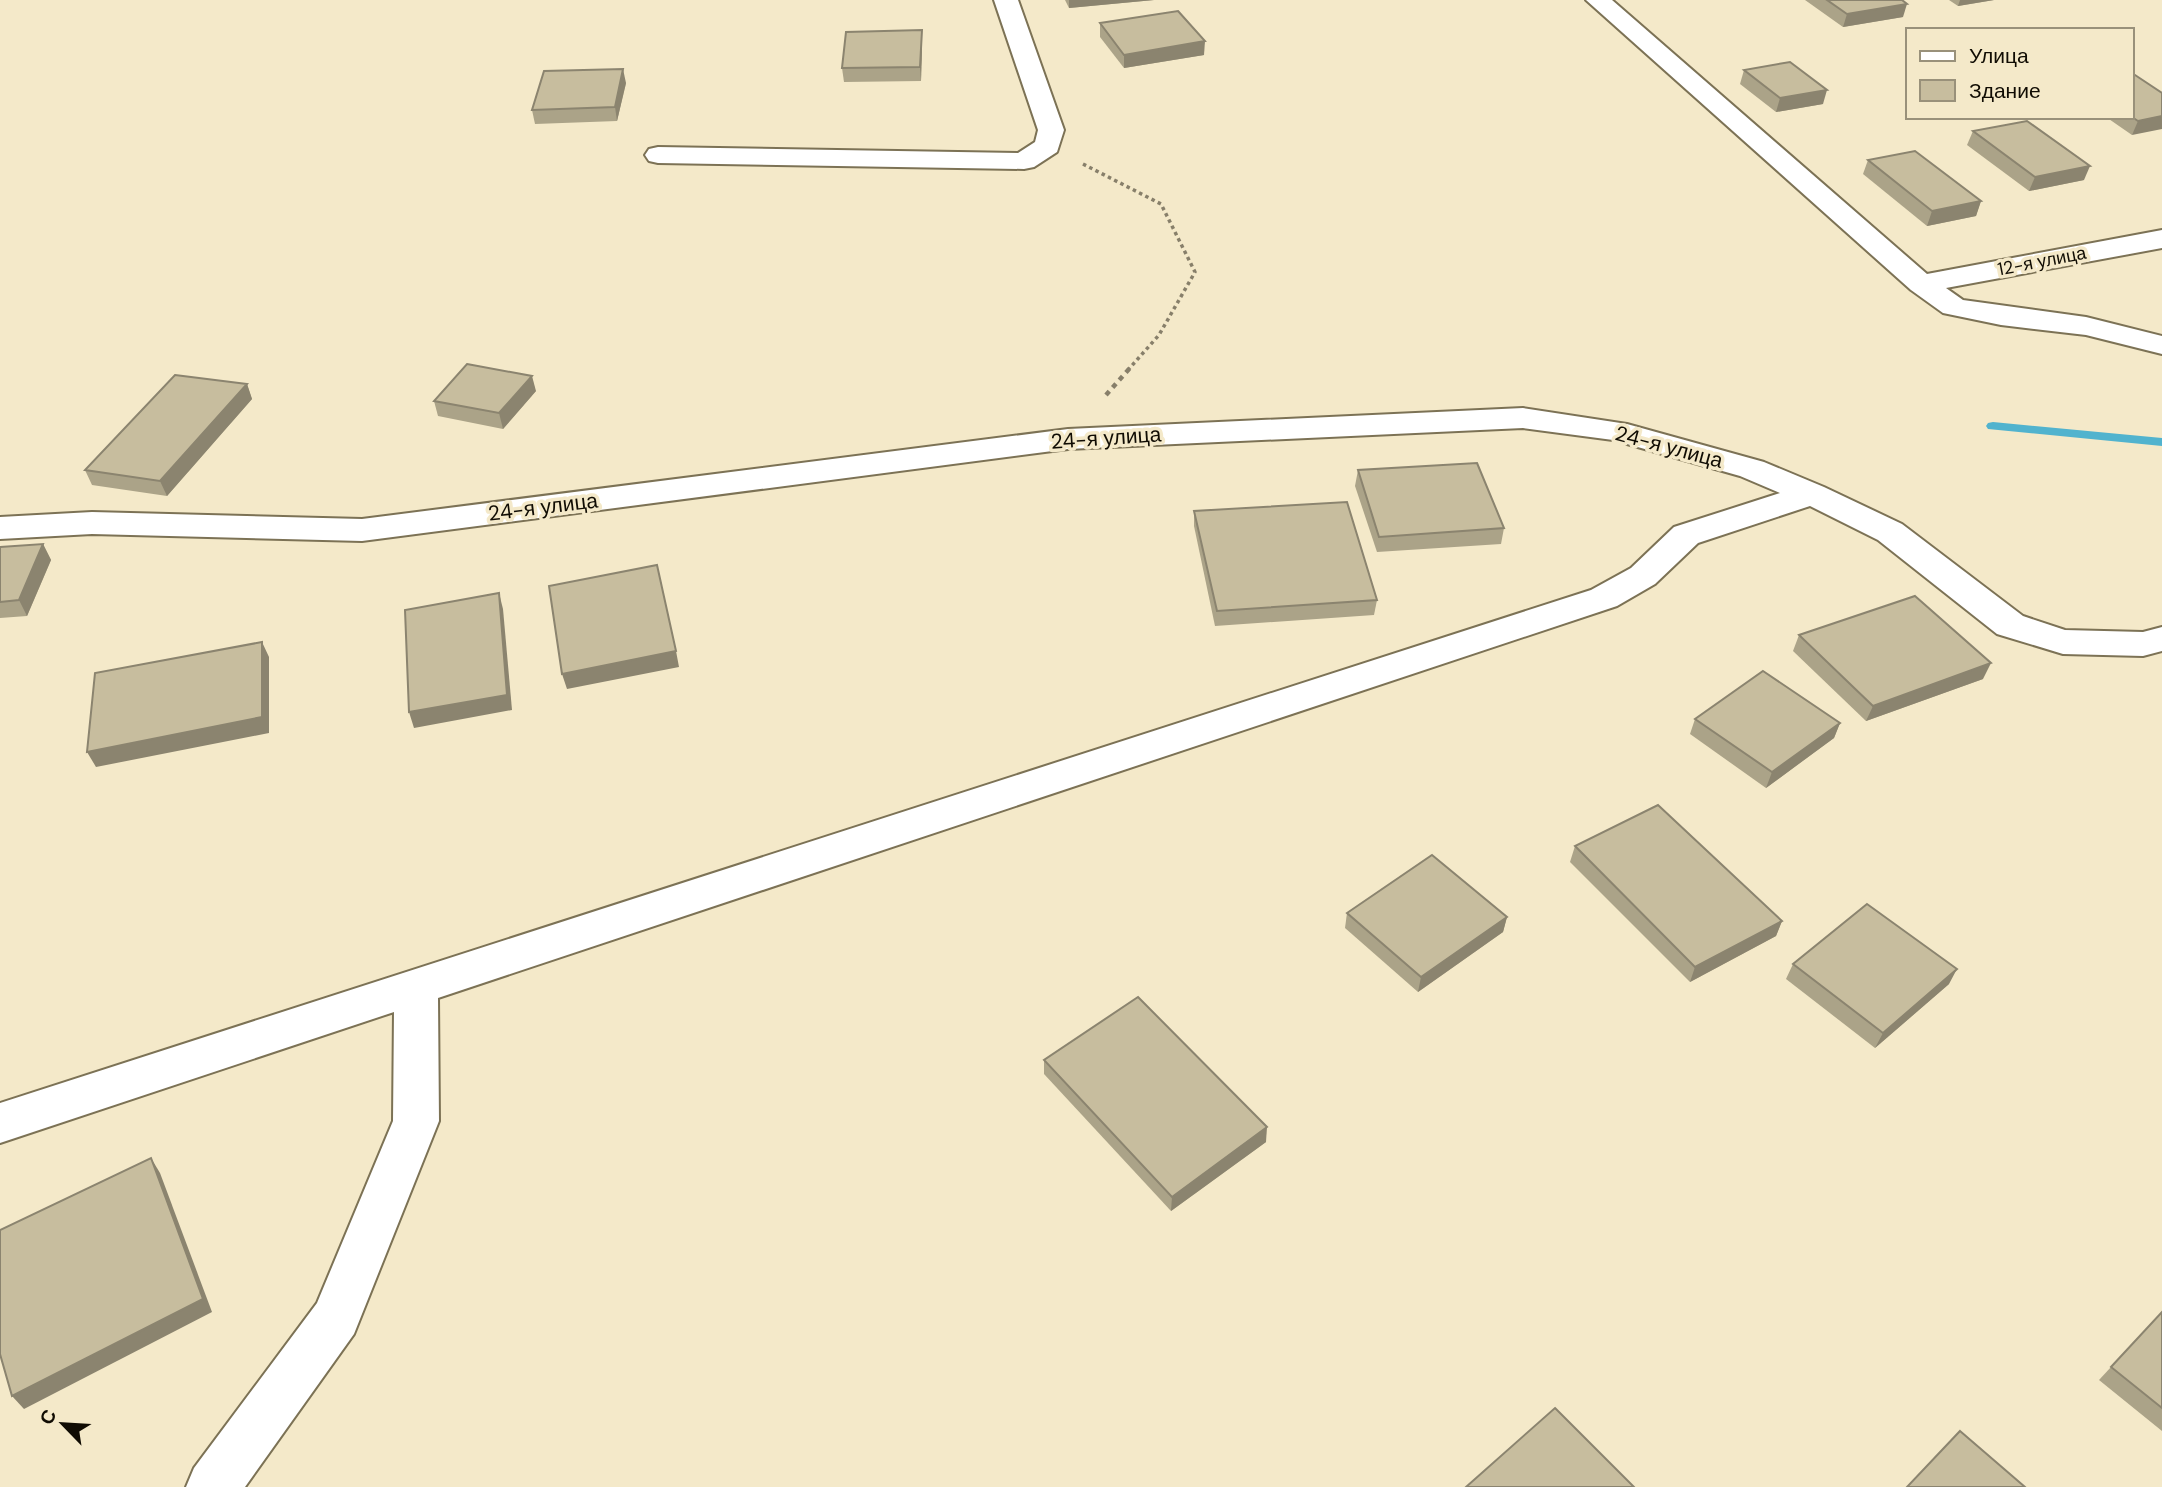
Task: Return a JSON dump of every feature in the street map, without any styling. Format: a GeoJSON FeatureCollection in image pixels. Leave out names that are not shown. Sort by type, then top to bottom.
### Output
{"type":"FeatureCollection","features":[{"type":"Feature","properties":{"kind":"street"},"geometry":{"type":"LineString","coordinates":[[658,155],[1024,161],[1048,146],[1051,130],[1006,0]]}},
{"type":"Feature","properties":{"kind":"street"},"geometry":{"type":"LineString","coordinates":[[1598,0],[1921,284],[1954,307],[2001,316],[2085,326],[2162,345]]}},
{"type":"Feature","properties":{"kind":"street","name":"12-я улица"},"geometry":{"type":"LineString","coordinates":[[1921,284],[2162,239]]}},
{"type":"Feature","properties":{"kind":"street","name":"24-я улица"},"geometry":{"type":"LineString","coordinates":[[0,528],[93,523],[362,530],[1068,439],[1524,418],[1616,432],[1752,469],[1812,494],[1890,532],[2010,625],[2063,642],[2143,644],[2162,639]]}},
{"type":"Feature","properties":{"kind":"street"},"geometry":{"type":"LineString","coordinates":[[0,1123],[1604,598],[1643,576],[1686,535],[1812,494]]}},
{"type":"Feature","properties":{"kind":"street"},"geometry":{"type":"LineString","coordinates":[[213,1487],[336,1318],[416,1121],[416,985]]}},
{"type":"Feature","properties":{"kind":"path"},"geometry":{"type":"LineString","coordinates":[[1048,146],[1161,204],[1195,272],[1159,335],[1068,439]]}},
{"type":"Feature","properties":{"kind":"building"},"geometry":{"type":"Polygon","coordinates":[[[1827,0],[1902,0],[1907,4],[1847,14],[1827,0]]]}},
{"type":"Feature","properties":{"kind":"building"},"geometry":{"type":"Polygon","coordinates":[[[1178,11],[1205,41],[1124,55],[1100,23],[1178,11]]]}},
{"type":"Feature","properties":{"kind":"building"},"geometry":{"type":"Polygon","coordinates":[[[922,30],[920,67],[842,68],[846,32],[922,30]]]}},
{"type":"Feature","properties":{"kind":"building"},"geometry":{"type":"Polygon","coordinates":[[[1790,62],[1827,90],[1780,98],[1744,70],[1790,62]]]}},
{"type":"Feature","properties":{"kind":"building"},"geometry":{"type":"Polygon","coordinates":[[[623,69],[615,107],[532,110],[544,71],[623,69]]]}},
{"type":"Feature","properties":{"kind":"building"},"geometry":{"type":"Polygon","coordinates":[[[2134,74],[2162,93],[2162,116],[2138,121],[2134,118],[2134,74]]]}},
{"type":"Feature","properties":{"kind":"building"},"geometry":{"type":"Polygon","coordinates":[[[2027,121],[2090,166],[2035,177],[1973,131],[2027,121]]]}},
{"type":"Feature","properties":{"kind":"building"},"geometry":{"type":"Polygon","coordinates":[[[1915,151],[1981,201],[1932,211],[1868,160],[1915,151]]]}},
{"type":"Feature","properties":{"kind":"building"},"geometry":{"type":"Polygon","coordinates":[[[467,364],[532,376],[499,413],[434,401],[467,364]]]}},
{"type":"Feature","properties":{"kind":"building"},"geometry":{"type":"Polygon","coordinates":[[[175,375],[247,384],[160,481],[85,470],[175,375]]]}},
{"type":"Feature","properties":{"kind":"building"},"geometry":{"type":"Polygon","coordinates":[[[1477,463],[1504,528],[1379,537],[1358,470],[1477,463]]]}},
{"type":"Feature","properties":{"kind":"building"},"geometry":{"type":"Polygon","coordinates":[[[1347,502],[1377,600],[1217,611],[1194,511],[1347,502]]]}},
{"type":"Feature","properties":{"kind":"building"},"geometry":{"type":"Polygon","coordinates":[[[43,544],[19,600],[0,602],[0,547],[43,544]]]}},
{"type":"Feature","properties":{"kind":"building"},"geometry":{"type":"Polygon","coordinates":[[[657,565],[676,651],[562,674],[549,586],[657,565]]]}},
{"type":"Feature","properties":{"kind":"building"},"geometry":{"type":"Polygon","coordinates":[[[499,593],[507,695],[409,712],[405,610],[499,593]]]}},
{"type":"Feature","properties":{"kind":"building"},"geometry":{"type":"Polygon","coordinates":[[[1915,596],[1991,663],[1873,706],[1799,635],[1915,596]]]}},
{"type":"Feature","properties":{"kind":"building"},"geometry":{"type":"Polygon","coordinates":[[[262,642],[262,717],[87,752],[95,673],[262,642]]]}},
{"type":"Feature","properties":{"kind":"building"},"geometry":{"type":"Polygon","coordinates":[[[1763,671],[1840,723],[1772,772],[1695,719],[1763,671]]]}},
{"type":"Feature","properties":{"kind":"building"},"geometry":{"type":"Polygon","coordinates":[[[1658,805],[1782,921],[1695,967],[1575,846],[1658,805]]]}},
{"type":"Feature","properties":{"kind":"building"},"geometry":{"type":"Polygon","coordinates":[[[1432,855],[1507,917],[1421,977],[1347,913],[1432,855]]]}},
{"type":"Feature","properties":{"kind":"building"},"geometry":{"type":"Polygon","coordinates":[[[1867,904],[1957,969],[1883,1033],[1793,964],[1867,904]]]}},
{"type":"Feature","properties":{"kind":"building"},"geometry":{"type":"Polygon","coordinates":[[[1138,997],[1267,1127],[1172,1197],[1044,1060],[1138,997]]]}},
{"type":"Feature","properties":{"kind":"building"},"geometry":{"type":"Polygon","coordinates":[[[151,1158],[203,1299],[12,1396],[0,1354],[0,1230],[151,1158]]]}},
{"type":"Feature","properties":{"kind":"building"},"geometry":{"type":"Polygon","coordinates":[[[2162,1312],[2162,1408],[2111,1367],[2162,1312]]]}},
{"type":"Feature","properties":{"kind":"building"},"geometry":{"type":"Polygon","coordinates":[[[1555,1408],[1634,1487],[1466,1487],[1555,1408]]]}},
{"type":"Feature","properties":{"kind":"building"},"geometry":{"type":"Polygon","coordinates":[[[1960,1431],[2025,1487],[1907,1487],[1960,1431]]]}},
{"type":"Feature","properties":{"kind":"waterway"},"geometry":{"type":"LineString","coordinates":[[1993,426],[2162,442]]}}]}
